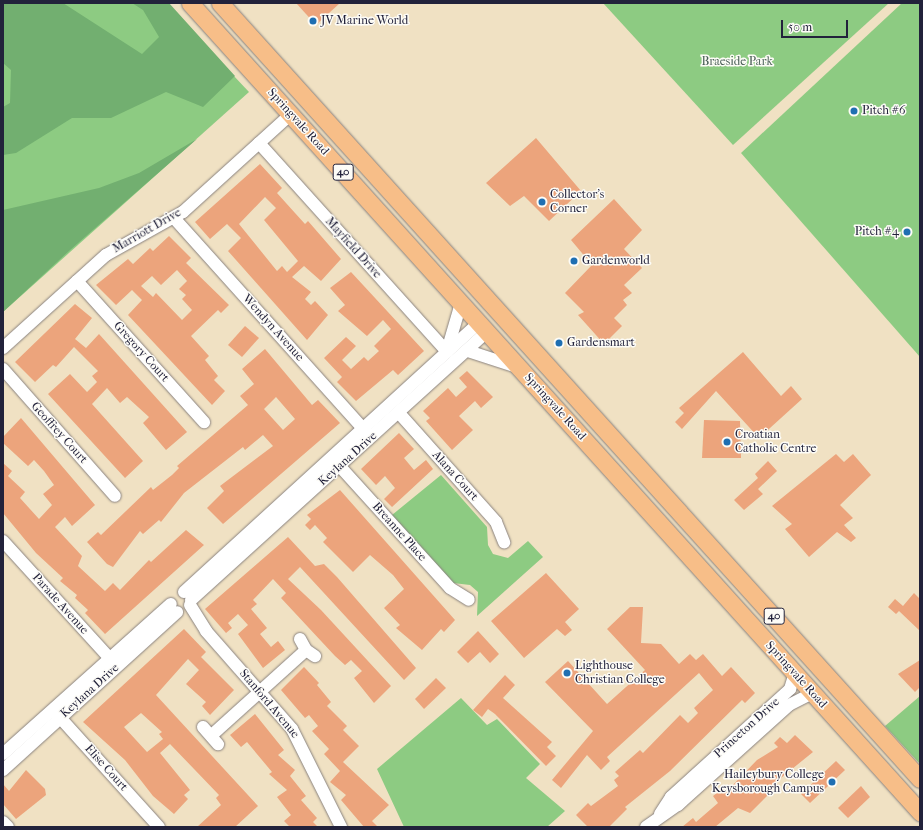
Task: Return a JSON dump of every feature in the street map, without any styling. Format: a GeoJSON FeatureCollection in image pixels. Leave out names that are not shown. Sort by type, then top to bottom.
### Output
{"type":"FeatureCollection","features":[{"type":"Feature","properties":{"kind":"highway","name":"Springvale Road"},"geometry":{"type":"LineString","coordinates":[[190,3],[920,812]]}},
{"type":"Feature","properties":{"kind":"highway","name":"Springvale Road"},"geometry":{"type":"LineString","coordinates":[[220,3],[920,780]]}},
{"type":"Feature","properties":{"kind":"highway","name":"Keylana Drive"},"geometry":{"type":"LineString","coordinates":[[483,327],[499,312]]}},
{"type":"Feature","properties":{"kind":"street","name":"Marriott Drive"},"geometry":{"type":"LineString","coordinates":[[3,348],[111,252],[174,218],[291,114]]}},
{"type":"Feature","properties":{"kind":"street","name":"Mayfield Drive"},"geometry":{"type":"LineString","coordinates":[[259,143],[447,352]]}},
{"type":"Feature","properties":{"kind":"street","name":"Wendyn Avenue"},"geometry":{"type":"LineString","coordinates":[[174,218],[368,433]]}},
{"type":"Feature","properties":{"kind":"street","name":"Gregory Court"},"geometry":{"type":"LineString","coordinates":[[77,281],[204,422]]}},
{"type":"Feature","properties":{"kind":"street"},"geometry":{"type":"LineString","coordinates":[[447,352],[461,304]]}},
{"type":"Feature","properties":{"kind":"street","name":"Keylana Drive"},"geometry":{"type":"LineString","coordinates":[[3,754],[57,713],[182,604],[368,433],[447,352],[483,327]]}},
{"type":"Feature","properties":{"kind":"street","name":"Keylana Drive"},"geometry":{"type":"LineString","coordinates":[[368,433],[398,413],[468,351],[483,327]]}},
{"type":"Feature","properties":{"kind":"street"},"geometry":{"type":"LineString","coordinates":[[468,351],[520,368]]}},
{"type":"Feature","properties":{"kind":"street","name":"Geoffrey Court"},"geometry":{"type":"LineString","coordinates":[[3,370],[115,496]]}},
{"type":"Feature","properties":{"kind":"street","name":"Alana Court"},"geometry":{"type":"LineString","coordinates":[[398,413],[496,522],[504,542]]}},
{"type":"Feature","properties":{"kind":"street","name":"Breanne Place"},"geometry":{"type":"LineString","coordinates":[[336,463],[450,588],[469,600]]}},
{"type":"Feature","properties":{"kind":"street","name":"Parade Avenue"},"geometry":{"type":"LineString","coordinates":[[3,541],[114,663]]}},
{"type":"Feature","properties":{"kind":"street","name":"Stanford Avenue"},"geometry":{"type":"LineString","coordinates":[[182,604],[260,691],[299,740],[341,827]]}},
{"type":"Feature","properties":{"kind":"street"},"geometry":{"type":"LineString","coordinates":[[211,735],[307,648]]}},
{"type":"Feature","properties":{"kind":"street","name":"Princeton Drive"},"geometry":{"type":"LineString","coordinates":[[660,815],[671,796],[790,689],[795,673]]}},
{"type":"Feature","properties":{"kind":"street","name":"Princeton Drive"},"geometry":{"type":"LineString","coordinates":[[646,827],[660,815],[678,805],[789,705],[813,693]]}},
{"type":"Feature","properties":{"kind":"street","name":"Keylana Drive"},"geometry":{"type":"LineString","coordinates":[[3,770],[57,713]]}},
{"type":"Feature","properties":{"kind":"street","name":"Elise Court"},"geometry":{"type":"LineString","coordinates":[[57,713],[159,827]]}},
{"type":"Feature","properties":{"kind":"street"},"geometry":{"type":"LineString","coordinates":[[3,822],[8,827]]}},
{"type":"Feature","properties":{"kind":"green space"},"geometry":{"type":"Polygon","coordinates":[[[3,3],[165,3],[249,92],[3,312],[3,3]]]}},
{"type":"Feature","properties":{"kind":"green space"},"geometry":{"type":"Polygon","coordinates":[[[3,3],[63,3],[142,54],[159,37],[143,10],[132,3],[169,3],[235,76],[203,107],[166,92],[111,118],[72,118],[16,153],[3,155],[3,107],[10,103],[11,70],[3,63],[3,3]]]}},
{"type":"Feature","properties":{"kind":"green space","name":"Braeside Park"},"geometry":{"type":"Polygon","coordinates":[[[603,3],[889,3],[733,145],[603,3]]]}},
{"type":"Feature","properties":{"kind":"green space","name":"Pitch #6"},"geometry":{"type":"Polygon","coordinates":[[[902,3],[920,3],[920,357],[741,153],[902,3]]]}},
{"type":"Feature","properties":{"kind":"green space"},"geometry":{"type":"Polygon","coordinates":[[[197,139],[69,251],[3,312],[3,210],[99,188],[139,173],[197,139]]]}},
{"type":"Feature","properties":{"kind":"green space"},"geometry":{"type":"Polygon","coordinates":[[[441,475],[487,527],[488,545],[493,554],[508,558],[528,541],[543,557],[477,616],[478,592],[470,585],[453,583],[392,515],[441,475]]]}},
{"type":"Feature","properties":{"kind":"green space"},"geometry":{"type":"Polygon","coordinates":[[[920,696],[920,764],[885,726],[920,696]]]}},
{"type":"Feature","properties":{"kind":"green space"},"geometry":{"type":"Polygon","coordinates":[[[461,698],[487,725],[497,719],[540,764],[526,778],[565,811],[547,827],[404,827],[377,769],[461,698]]]}},
{"type":"Feature","properties":{"kind":"building","name":"JV Marine World"},"geometry":{"type":"Polygon","coordinates":[[[296,3],[340,3],[316,25],[296,3]]]}},
{"type":"Feature","properties":{"kind":"building"},"geometry":{"type":"Polygon","coordinates":[[[536,138],[581,191],[549,221],[524,196],[510,206],[486,183],[536,138]]]}},
{"type":"Feature","properties":{"kind":"building"},"geometry":{"type":"Polygon","coordinates":[[[260,164],[282,188],[277,193],[305,224],[308,221],[341,259],[321,281],[304,266],[292,277],[311,292],[305,299],[311,305],[315,301],[328,315],[307,340],[228,251],[241,238],[227,224],[210,239],[195,222],[260,164]],[[265,197],[239,224],[277,271],[282,266],[287,272],[298,261],[264,220],[276,208],[265,197]]]}},
{"type":"Feature","properties":{"kind":"building"},"geometry":{"type":"Polygon","coordinates":[[[614,199],[642,230],[624,249],[642,268],[624,285],[632,293],[623,300],[627,305],[614,318],[622,326],[604,344],[578,315],[584,312],[565,293],[592,265],[571,240],[614,199]]]}},
{"type":"Feature","properties":{"kind":"building"},"geometry":{"type":"Polygon","coordinates":[[[169,236],[191,258],[186,263],[229,305],[221,313],[218,310],[191,336],[209,356],[205,360],[218,376],[214,380],[225,391],[212,405],[128,315],[142,300],[132,290],[116,305],[96,285],[128,259],[133,264],[150,248],[153,251],[169,236]],[[177,270],[161,285],[152,276],[141,286],[153,297],[156,293],[182,320],[192,310],[182,299],[186,295],[179,289],[187,281],[177,270]]]}},
{"type":"Feature","properties":{"kind":"building"},"geometry":{"type":"Polygon","coordinates":[[[351,272],[424,351],[398,375],[393,370],[356,401],[337,382],[342,377],[324,358],[346,337],[356,346],[342,360],[351,369],[364,357],[368,361],[379,351],[374,346],[391,329],[383,320],[367,336],[338,311],[345,305],[330,288],[351,272]]]}},
{"type":"Feature","properties":{"kind":"building"},"geometry":{"type":"Polygon","coordinates":[[[75,304],[92,318],[75,339],[86,348],[99,334],[187,432],[166,450],[143,423],[149,417],[127,397],[120,403],[107,388],[92,404],[143,461],[125,478],[48,394],[70,374],[87,392],[97,382],[92,376],[98,371],[74,347],[56,367],[53,365],[35,382],[15,362],[75,304]]]}},
{"type":"Feature","properties":{"kind":"building"},"geometry":{"type":"Polygon","coordinates":[[[245,326],[259,338],[242,357],[228,345],[245,326]]]}},
{"type":"Feature","properties":{"kind":"building"},"geometry":{"type":"Polygon","coordinates":[[[265,349],[312,405],[318,400],[340,423],[223,524],[207,508],[224,491],[220,486],[273,446],[263,435],[245,450],[243,447],[184,493],[161,522],[159,520],[143,534],[140,531],[113,567],[107,564],[87,542],[98,532],[101,535],[151,487],[153,490],[172,475],[179,468],[177,466],[248,405],[240,396],[254,384],[242,369],[265,349]],[[276,397],[264,409],[283,430],[295,419],[276,397]]]}},
{"type":"Feature","properties":{"kind":"building"},"geometry":{"type":"Polygon","coordinates":[[[743,352],[781,396],[791,386],[802,399],[759,438],[716,391],[682,429],[675,422],[684,413],[679,408],[743,352]]]}},
{"type":"Feature","properties":{"kind":"building"},"geometry":{"type":"Polygon","coordinates":[[[467,371],[493,397],[481,408],[475,401],[459,416],[473,430],[452,450],[426,421],[430,418],[423,411],[448,388],[456,397],[467,387],[459,378],[467,371]]]}},
{"type":"Feature","properties":{"kind":"building"},"geometry":{"type":"Polygon","coordinates":[[[21,418],[95,505],[72,526],[65,517],[55,527],[82,556],[78,566],[105,591],[113,583],[120,590],[149,560],[151,562],[186,530],[204,545],[105,634],[85,613],[88,610],[75,598],[77,595],[60,581],[63,578],[36,553],[3,513],[3,463],[12,471],[8,476],[25,492],[20,498],[39,519],[52,505],[43,494],[54,485],[44,471],[34,460],[28,466],[3,443],[3,437],[21,418]]]}},
{"type":"Feature","properties":{"kind":"building"},"geometry":{"type":"Polygon","coordinates":[[[704,420],[740,421],[741,458],[702,458],[704,420]]]}},
{"type":"Feature","properties":{"kind":"building"},"geometry":{"type":"Polygon","coordinates":[[[399,433],[414,449],[404,458],[414,470],[426,460],[433,469],[392,507],[384,499],[395,488],[385,476],[376,485],[361,469],[399,433]]]}},
{"type":"Feature","properties":{"kind":"building"},"geometry":{"type":"Polygon","coordinates":[[[836,454],[844,462],[853,454],[871,475],[840,505],[853,518],[844,525],[856,538],[851,542],[837,532],[809,557],[785,529],[792,524],[772,506],[836,454]]]}},
{"type":"Feature","properties":{"kind":"building"},"geometry":{"type":"Polygon","coordinates":[[[768,461],[777,471],[758,489],[763,494],[744,510],[734,500],[758,478],[755,474],[768,461]]]}},
{"type":"Feature","properties":{"kind":"building"},"geometry":{"type":"Polygon","coordinates":[[[340,490],[455,620],[444,632],[441,629],[422,650],[396,628],[400,625],[384,608],[404,589],[393,575],[370,555],[353,572],[323,542],[327,538],[315,525],[310,530],[305,525],[311,519],[307,515],[340,490]]]}},
{"type":"Feature","properties":{"kind":"building"},"geometry":{"type":"Polygon","coordinates":[[[288,537],[315,566],[324,564],[337,577],[416,668],[404,680],[300,567],[288,579],[321,610],[391,686],[374,703],[354,678],[362,671],[351,660],[345,665],[335,656],[281,598],[286,593],[273,579],[253,600],[257,604],[251,609],[267,628],[260,634],[271,647],[278,641],[285,650],[263,668],[238,634],[248,625],[238,614],[228,623],[232,628],[226,633],[205,609],[288,537]]]}},
{"type":"Feature","properties":{"kind":"building"},"geometry":{"type":"Polygon","coordinates":[[[546,573],[579,609],[565,622],[572,630],[565,636],[557,629],[524,658],[491,621],[546,573]]]}},
{"type":"Feature","properties":{"kind":"building"},"geometry":{"type":"Polygon","coordinates":[[[914,593],[920,599],[920,631],[899,611],[896,614],[888,607],[895,599],[903,606],[914,593]]]}},
{"type":"Feature","properties":{"kind":"building"},"geometry":{"type":"Polygon","coordinates":[[[630,607],[643,607],[641,643],[661,644],[679,664],[690,654],[696,660],[703,654],[722,676],[731,667],[755,693],[745,703],[742,700],[670,771],[625,807],[627,809],[609,827],[588,827],[576,815],[588,803],[591,806],[618,786],[614,780],[619,776],[615,772],[640,750],[643,753],[680,715],[688,723],[698,713],[694,708],[713,690],[699,673],[607,757],[610,761],[601,770],[587,755],[561,788],[552,780],[593,731],[545,682],[568,661],[607,704],[645,670],[607,629],[630,607]]]}},
{"type":"Feature","properties":{"kind":"building"},"geometry":{"type":"Polygon","coordinates":[[[184,629],[206,652],[201,657],[234,690],[210,715],[202,706],[206,702],[186,684],[199,670],[188,659],[156,695],[258,806],[235,827],[197,827],[221,805],[216,798],[219,795],[170,744],[160,753],[190,790],[184,795],[188,799],[174,814],[153,796],[125,760],[83,722],[184,629]],[[141,713],[124,727],[147,752],[163,739],[159,734],[162,732],[141,713]]]}},
{"type":"Feature","properties":{"kind":"building"},"geometry":{"type":"Polygon","coordinates":[[[478,631],[499,654],[490,663],[480,652],[468,663],[457,652],[478,631]]]}},
{"type":"Feature","properties":{"kind":"building"},"geometry":{"type":"Polygon","coordinates":[[[920,660],[920,687],[915,692],[898,674],[920,660]]]}},
{"type":"Feature","properties":{"kind":"building"},"geometry":{"type":"Polygon","coordinates":[[[304,667],[319,683],[317,685],[331,702],[327,706],[347,726],[343,730],[359,746],[343,762],[389,805],[372,821],[378,827],[364,827],[341,800],[346,795],[330,782],[340,771],[324,754],[329,749],[312,731],[318,726],[309,715],[305,718],[281,690],[304,667]]]}},
{"type":"Feature","properties":{"kind":"building"},"geometry":{"type":"Polygon","coordinates":[[[505,675],[515,685],[503,698],[552,742],[547,747],[556,756],[546,766],[495,714],[488,709],[482,717],[473,710],[505,675]]]}},
{"type":"Feature","properties":{"kind":"building"},"geometry":{"type":"Polygon","coordinates":[[[436,678],[446,688],[424,709],[415,699],[436,678]]]}},
{"type":"Feature","properties":{"kind":"building"},"geometry":{"type":"Polygon","coordinates":[[[255,714],[284,750],[278,755],[295,770],[290,776],[306,796],[301,800],[317,818],[313,822],[318,827],[290,827],[284,821],[291,815],[277,797],[287,790],[269,774],[272,772],[247,742],[241,747],[230,735],[255,714]]]}},
{"type":"Feature","properties":{"kind":"building"},"geometry":{"type":"Polygon","coordinates":[[[795,735],[813,752],[776,782],[778,785],[750,813],[738,808],[715,827],[682,827],[693,818],[696,822],[718,803],[713,796],[729,784],[731,787],[757,760],[778,747],[774,743],[780,737],[787,743],[795,735]]]}},
{"type":"Feature","properties":{"kind":"building"},"geometry":{"type":"Polygon","coordinates":[[[836,761],[845,770],[810,803],[801,794],[836,761]]]}},
{"type":"Feature","properties":{"kind":"building"},"geometry":{"type":"Polygon","coordinates":[[[26,770],[45,789],[46,795],[16,819],[3,804],[3,784],[9,791],[26,770]]]}},
{"type":"Feature","properties":{"kind":"building"},"geometry":{"type":"Polygon","coordinates":[[[861,786],[870,797],[848,818],[838,808],[861,786]]]}},
{"type":"Feature","properties":{"kind":"place","name":"JV Marine World"},"geometry":{"type":"Point","coordinates":[313,21]}},
{"type":"Feature","properties":{"kind":"place","name":"Pitch #6"},"geometry":{"type":"Point","coordinates":[854,111]}},
{"type":"Feature","properties":{"kind":"place","name":"Collector's Corner"},"geometry":{"type":"Point","coordinates":[542,202]}},
{"type":"Feature","properties":{"kind":"place","name":"Pitch #4"},"geometry":{"type":"Point","coordinates":[907,232]}},
{"type":"Feature","properties":{"kind":"place","name":"Gardenworld"},"geometry":{"type":"Point","coordinates":[574,261]}},
{"type":"Feature","properties":{"kind":"place","name":"Gardensmart"},"geometry":{"type":"Point","coordinates":[559,343]}},
{"type":"Feature","properties":{"kind":"place","name":"Croatian Catholic Centre"},"geometry":{"type":"Point","coordinates":[727,442]}},
{"type":"Feature","properties":{"kind":"place","name":"Lighthouse Christian College"},"geometry":{"type":"Point","coordinates":[567,673]}},
{"type":"Feature","properties":{"kind":"place","name":"Haileybury College Keysborough Campus"},"geometry":{"type":"Point","coordinates":[832,782]}}]}
